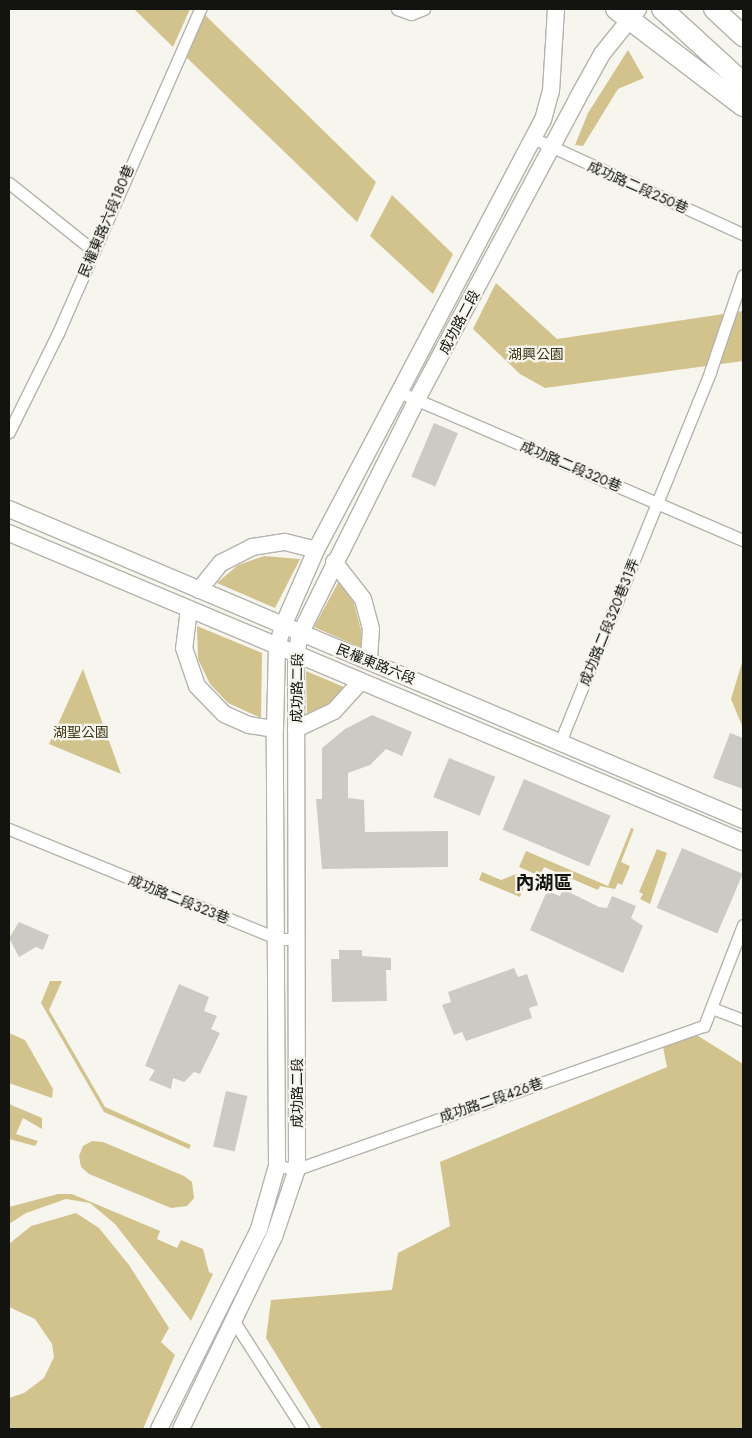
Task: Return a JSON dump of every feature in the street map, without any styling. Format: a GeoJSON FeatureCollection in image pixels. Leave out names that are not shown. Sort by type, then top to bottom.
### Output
{"type":"FeatureCollection","features":[{"type":"Feature","properties":{"kind":"highway"},"geometry":{"type":"LineString","coordinates":[[662,9],[743,83]]}},
{"type":"Feature","properties":{"kind":"highway"},"geometry":{"type":"LineString","coordinates":[[714,9],[743,36]]}},
{"type":"Feature","properties":{"kind":"highway"},"geometry":{"type":"LineString","coordinates":[[628,12],[743,106]]}},
{"type":"Feature","properties":{"kind":"main road","name":"成功路二段"},"geometry":{"type":"LineString","coordinates":[[159,1429],[259,1229],[276,1166],[278,939],[275,729],[277,647],[282,626],[316,550],[533,138],[551,91],[556,9]]}},
{"type":"Feature","properties":{"kind":"main road","name":"成功路二段"},"geometry":{"type":"LineString","coordinates":[[181,1429],[235,1323],[274,1238],[297,1169],[296,655],[300,634],[334,562],[416,401],[602,54],[628,12]]}},
{"type":"Feature","properties":{"kind":"main road","name":"民權東路六段"},"geometry":{"type":"LineString","coordinates":[[9,509],[300,634],[369,661],[743,820]]}},
{"type":"Feature","properties":{"kind":"main road","name":"民權東路六段"},"geometry":{"type":"LineString","coordinates":[[9,533],[743,842]]}},
{"type":"Feature","properties":{"kind":"main road"},"geometry":{"type":"LineString","coordinates":[[199,590],[221,563],[252,547],[285,542],[316,550]]}},
{"type":"Feature","properties":{"kind":"main road"},"geometry":{"type":"LineString","coordinates":[[334,562],[363,599],[371,630],[369,661]]}},
{"type":"Feature","properties":{"kind":"main road"},"geometry":{"type":"LineString","coordinates":[[189,609],[184,648],[197,686],[230,717],[248,725],[275,729]]}},
{"type":"Feature","properties":{"kind":"main road"},"geometry":{"type":"LineString","coordinates":[[296,729],[334,711],[361,680]]}},
{"type":"Feature","properties":{"kind":"street","name":"民權東路六段180巷"},"geometry":{"type":"LineString","coordinates":[[9,432],[94,251],[200,9]]}},
{"type":"Feature","properties":{"kind":"street"},"geometry":{"type":"LineString","coordinates":[[397,9],[411,14],[424,9]]}},
{"type":"Feature","properties":{"kind":"street","name":"成功路二段250巷"},"geometry":{"type":"LineString","coordinates":[[533,138],[551,148],[743,234]]}},
{"type":"Feature","properties":{"kind":"street"},"geometry":{"type":"LineString","coordinates":[[9,183],[94,251]]}},
{"type":"Feature","properties":{"kind":"street","name":"成功路二段320巷31弄"},"geometry":{"type":"LineString","coordinates":[[560,742],[710,372],[743,275]]}},
{"type":"Feature","properties":{"kind":"street","name":"成功路二段320巷"},"geometry":{"type":"LineString","coordinates":[[399,392],[416,401],[743,540]]}},
{"type":"Feature","properties":{"kind":"street","name":"成功路二段323巷"},"geometry":{"type":"LineString","coordinates":[[9,829],[278,939],[297,939]]}},
{"type":"Feature","properties":{"kind":"street"},"geometry":{"type":"LineString","coordinates":[[743,926],[738,953],[712,1008],[743,1020]]}},
{"type":"Feature","properties":{"kind":"street","name":"成功路二段426巷"},"geometry":{"type":"LineString","coordinates":[[276,1166],[297,1169],[704,1026],[712,1008]]}},
{"type":"Feature","properties":{"kind":"street"},"geometry":{"type":"LineString","coordinates":[[235,1323],[302,1429]]}},
{"type":"Feature","properties":{"kind":"green space"},"geometry":{"type":"Polygon","coordinates":[[[134,9],[190,9],[173,47],[134,9]]]}},
{"type":"Feature","properties":{"kind":"green space"},"geometry":{"type":"Polygon","coordinates":[[[204,14],[376,182],[357,222],[184,55],[204,14]]]}},
{"type":"Feature","properties":{"kind":"green space"},"geometry":{"type":"Polygon","coordinates":[[[628,50],[644,78],[618,89],[583,146],[575,145],[588,113],[628,50]]]}},
{"type":"Feature","properties":{"kind":"green space"},"geometry":{"type":"Polygon","coordinates":[[[392,195],[453,254],[433,294],[370,236],[392,195]]]}},
{"type":"Feature","properties":{"kind":"green space","name":"湖興公園"},"geometry":{"type":"Polygon","coordinates":[[[496,283],[557,339],[743,311],[743,361],[545,388],[520,374],[473,329],[496,283]]]}},
{"type":"Feature","properties":{"kind":"green space"},"geometry":{"type":"Polygon","coordinates":[[[264,556],[300,559],[275,608],[217,583],[238,565],[264,556]]]}},
{"type":"Feature","properties":{"kind":"green space"},"geometry":{"type":"Polygon","coordinates":[[[339,581],[354,603],[361,630],[361,648],[314,627],[339,581]]]}},
{"type":"Feature","properties":{"kind":"green space"},"geometry":{"type":"Polygon","coordinates":[[[197,626],[262,653],[261,718],[228,703],[210,684],[198,659],[197,626]]]}},
{"type":"Feature","properties":{"kind":"green space"},"geometry":{"type":"Polygon","coordinates":[[[743,659],[742,698],[743,728],[731,699],[743,659]]]}},
{"type":"Feature","properties":{"kind":"green space","name":"湖聖公園"},"geometry":{"type":"Polygon","coordinates":[[[83,669],[121,774],[49,744],[83,669]]]}},
{"type":"Feature","properties":{"kind":"green space"},"geometry":{"type":"Polygon","coordinates":[[[306,671],[344,687],[331,702],[307,716],[306,671]]]}},
{"type":"Feature","properties":{"kind":"green space"},"geometry":{"type":"Polygon","coordinates":[[[631,828],[634,829],[621,862],[630,866],[622,885],[618,883],[615,889],[600,886],[598,890],[544,867],[540,876],[519,867],[526,851],[608,886],[631,828]]]}},
{"type":"Feature","properties":{"kind":"green space"},"geometry":{"type":"Polygon","coordinates":[[[657,849],[667,853],[650,904],[640,899],[643,894],[639,892],[657,849]]]}},
{"type":"Feature","properties":{"kind":"green space"},"geometry":{"type":"Polygon","coordinates":[[[482,872],[501,880],[516,874],[527,879],[520,897],[479,880],[482,872]]]}},
{"type":"Feature","properties":{"kind":"green space"},"geometry":{"type":"Polygon","coordinates":[[[50,981],[62,981],[49,1010],[105,1107],[191,1145],[189,1149],[104,1112],[41,1003],[50,981]]]}},
{"type":"Feature","properties":{"kind":"green space"},"geometry":{"type":"Polygon","coordinates":[[[9,1033],[25,1040],[53,1089],[52,1098],[9,1083],[9,1033]]]}},
{"type":"Feature","properties":{"kind":"green space"},"geometry":{"type":"Polygon","coordinates":[[[695,1034],[743,1064],[743,1429],[322,1429],[266,1338],[271,1300],[392,1290],[398,1253],[450,1226],[440,1162],[667,1067],[662,1042],[695,1034]]]}},
{"type":"Feature","properties":{"kind":"green space"},"geometry":{"type":"Polygon","coordinates":[[[9,1104],[42,1118],[42,1129],[23,1118],[16,1134],[38,1141],[35,1146],[9,1139],[9,1104]]]}},
{"type":"Feature","properties":{"kind":"green space"},"geometry":{"type":"Polygon","coordinates":[[[92,1141],[103,1142],[184,1176],[192,1182],[194,1198],[187,1206],[171,1208],[89,1174],[81,1167],[79,1156],[83,1146],[92,1141]]]}},
{"type":"Feature","properties":{"kind":"green space"},"geometry":{"type":"Polygon","coordinates":[[[58,1194],[72,1194],[160,1231],[157,1239],[177,1248],[181,1240],[203,1249],[209,1272],[213,1274],[191,1321],[115,1224],[90,1203],[66,1199],[26,1213],[9,1224],[9,1207],[58,1194]]]}},
{"type":"Feature","properties":{"kind":"green space"},"geometry":{"type":"Polygon","coordinates":[[[76,1213],[99,1228],[129,1265],[169,1328],[161,1342],[175,1355],[143,1429],[9,1429],[9,1398],[24,1393],[44,1378],[54,1357],[52,1344],[35,1319],[9,1307],[9,1244],[31,1226],[76,1213]]]}},
{"type":"Feature","properties":{"kind":"building"},"geometry":{"type":"Polygon","coordinates":[[[434,423],[458,433],[435,487],[411,476],[434,423]]]}},
{"type":"Feature","properties":{"kind":"building"},"geometry":{"type":"Polygon","coordinates":[[[372,715],[412,732],[402,756],[386,749],[370,765],[348,773],[348,798],[364,800],[365,832],[448,831],[448,867],[322,869],[316,799],[322,799],[322,748],[345,729],[372,715]]]}},
{"type":"Feature","properties":{"kind":"building"},"geometry":{"type":"Polygon","coordinates":[[[730,733],[743,738],[743,789],[713,778],[730,733]]]}},
{"type":"Feature","properties":{"kind":"building"},"geometry":{"type":"Polygon","coordinates":[[[449,758],[495,777],[480,816],[433,797],[449,758]]]}},
{"type":"Feature","properties":{"kind":"building"},"geometry":{"type":"Polygon","coordinates":[[[524,779],[611,816],[589,866],[503,830],[524,779]]]}},
{"type":"Feature","properties":{"kind":"building"},"geometry":{"type":"Polygon","coordinates":[[[682,848],[743,874],[717,934],[657,908],[682,848]]]}},
{"type":"Feature","properties":{"kind":"building"},"geometry":{"type":"Polygon","coordinates":[[[563,889],[599,907],[607,908],[612,896],[636,906],[631,918],[643,926],[623,973],[530,930],[547,891],[560,896],[563,889]]]}},
{"type":"Feature","properties":{"kind":"building"},"geometry":{"type":"Polygon","coordinates":[[[19,922],[49,935],[43,950],[36,947],[19,957],[9,938],[19,922]]]}},
{"type":"Feature","properties":{"kind":"building"},"geometry":{"type":"Polygon","coordinates":[[[339,950],[362,950],[362,956],[391,958],[391,970],[386,970],[387,1001],[332,1002],[331,959],[339,959],[339,950]]]}},
{"type":"Feature","properties":{"kind":"building"},"geometry":{"type":"Polygon","coordinates":[[[514,968],[518,977],[527,974],[538,1005],[529,1008],[532,1018],[466,1041],[462,1032],[454,1035],[442,1005],[451,1002],[448,992],[514,968]]]}},
{"type":"Feature","properties":{"kind":"building"},"geometry":{"type":"Polygon","coordinates":[[[179,984],[209,997],[204,1011],[217,1016],[211,1029],[220,1033],[200,1074],[194,1072],[184,1082],[173,1078],[171,1089],[149,1080],[155,1070],[145,1066],[179,984]]]}},
{"type":"Feature","properties":{"kind":"building"},"geometry":{"type":"Polygon","coordinates":[[[226,1091],[247,1096],[235,1151],[213,1147],[226,1091]]]}},
{"type":"Feature","properties":{"kind":"district","name":"內湖區"},"geometry":{"type":"Point","coordinates":[544,883]}}]}
